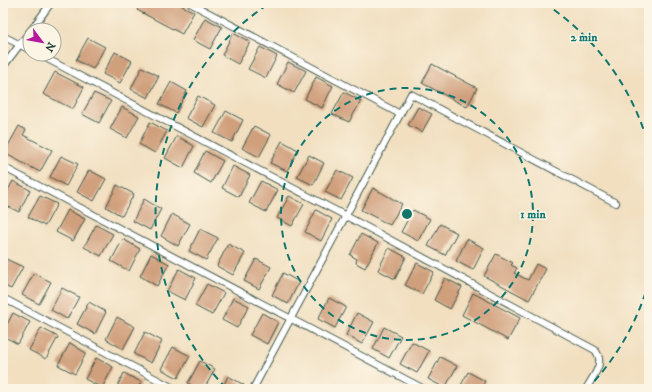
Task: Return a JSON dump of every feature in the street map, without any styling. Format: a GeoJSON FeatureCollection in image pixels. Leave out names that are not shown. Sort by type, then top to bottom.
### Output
{"type":"FeatureCollection","features":[{"type":"Feature","properties":{"kind":"lane"},"geometry":{"type":"LineString","coordinates":[[36,22],[51,3]]}},
{"type":"Feature","properties":{"kind":"lane"},"geometry":{"type":"LineString","coordinates":[[190,3],[400,114]]}},
{"type":"Feature","properties":{"kind":"lane"},"geometry":{"type":"LineString","coordinates":[[3,36],[20,45]]}},
{"type":"Feature","properties":{"kind":"lane"},"geometry":{"type":"LineString","coordinates":[[3,67],[22,42]]}},
{"type":"Feature","properties":{"kind":"lane"},"geometry":{"type":"LineString","coordinates":[[53,62],[346,216],[595,350],[600,356],[600,363],[586,389]]}},
{"type":"Feature","properties":{"kind":"lane"},"geometry":{"type":"LineString","coordinates":[[253,389],[411,94],[616,203]]}},
{"type":"Feature","properties":{"kind":"lane"},"geometry":{"type":"LineString","coordinates":[[3,167],[424,389]]}},
{"type":"Feature","properties":{"kind":"lane"},"geometry":{"type":"LineString","coordinates":[[3,298],[175,389]]}},
{"type":"Feature","properties":{"kind":"building"},"geometry":{"type":"Polygon","coordinates":[[[141,3],[177,3],[194,12],[182,34],[137,10],[141,3]]]}},
{"type":"Feature","properties":{"kind":"building"},"geometry":{"type":"Polygon","coordinates":[[[205,18],[222,27],[210,49],[193,40],[205,18]]]}},
{"type":"Feature","properties":{"kind":"building"},"geometry":{"type":"Polygon","coordinates":[[[233,33],[250,42],[238,64],[222,55],[233,33]]]}},
{"type":"Feature","properties":{"kind":"building"},"geometry":{"type":"Polygon","coordinates":[[[88,38],[105,47],[93,69],[76,60],[88,38]]]}},
{"type":"Feature","properties":{"kind":"building"},"geometry":{"type":"Polygon","coordinates":[[[260,47],[277,56],[266,78],[248,69],[260,47]]]}},
{"type":"Feature","properties":{"kind":"building"},"geometry":{"type":"Polygon","coordinates":[[[115,52],[132,61],[120,83],[103,74],[115,52]]]}},
{"type":"Feature","properties":{"kind":"building"},"geometry":{"type":"Polygon","coordinates":[[[288,62],[306,71],[294,93],[277,84],[288,62]]]}},
{"type":"Feature","properties":{"kind":"building"},"geometry":{"type":"Polygon","coordinates":[[[432,64],[477,88],[467,107],[422,83],[432,64]]]}},
{"type":"Feature","properties":{"kind":"building"},"geometry":{"type":"Polygon","coordinates":[[[142,67],[159,76],[148,98],[131,89],[142,67]]]}},
{"type":"Feature","properties":{"kind":"building"},"geometry":{"type":"Polygon","coordinates":[[[55,72],[84,87],[73,109],[43,94],[55,72]]]}},
{"type":"Feature","properties":{"kind":"building"},"geometry":{"type":"Polygon","coordinates":[[[316,77],[333,86],[322,108],[305,99],[316,77]]]}},
{"type":"Feature","properties":{"kind":"building"},"geometry":{"type":"Polygon","coordinates":[[[171,82],[187,91],[176,113],[159,104],[171,82]]]}},
{"type":"Feature","properties":{"kind":"building"},"geometry":{"type":"Polygon","coordinates":[[[344,92],[361,101],[349,122],[332,114],[344,92]]]}},
{"type":"Feature","properties":{"kind":"building"},"geometry":{"type":"Polygon","coordinates":[[[94,93],[111,101],[99,123],[82,114],[94,93]]]}},
{"type":"Feature","properties":{"kind":"building"},"geometry":{"type":"Polygon","coordinates":[[[198,96],[215,105],[203,127],[186,118],[198,96]]]}},
{"type":"Feature","properties":{"kind":"building"},"geometry":{"type":"Polygon","coordinates":[[[122,107],[139,116],[127,138],[110,129],[122,107]]]}},
{"type":"Feature","properties":{"kind":"building"},"geometry":{"type":"Polygon","coordinates":[[[418,107],[432,114],[422,132],[408,125],[418,107]]]}},
{"type":"Feature","properties":{"kind":"building"},"geometry":{"type":"Polygon","coordinates":[[[226,111],[243,120],[232,142],[214,133],[226,111]]]}},
{"type":"Feature","properties":{"kind":"building"},"geometry":{"type":"Polygon","coordinates":[[[150,122],[167,131],[155,153],[139,144],[150,122]]]}},
{"type":"Feature","properties":{"kind":"building"},"geometry":{"type":"Polygon","coordinates":[[[19,126],[26,130],[23,135],[52,150],[40,172],[4,153],[19,126]]]}},
{"type":"Feature","properties":{"kind":"building"},"geometry":{"type":"Polygon","coordinates":[[[254,126],[271,135],[259,157],[242,148],[254,126]]]}},
{"type":"Feature","properties":{"kind":"building"},"geometry":{"type":"Polygon","coordinates":[[[177,136],[194,146],[183,168],[165,158],[177,136]]]}},
{"type":"Feature","properties":{"kind":"building"},"geometry":{"type":"Polygon","coordinates":[[[282,141],[298,150],[287,171],[270,163],[282,141]]]}},
{"type":"Feature","properties":{"kind":"building"},"geometry":{"type":"Polygon","coordinates":[[[205,151],[223,161],[211,183],[194,173],[205,151]]]}},
{"type":"Feature","properties":{"kind":"building"},"geometry":{"type":"Polygon","coordinates":[[[309,155],[324,163],[313,185],[297,177],[309,155]]]}},
{"type":"Feature","properties":{"kind":"building"},"geometry":{"type":"Polygon","coordinates":[[[61,156],[78,164],[66,186],[50,177],[61,156]]]}},
{"type":"Feature","properties":{"kind":"building"},"geometry":{"type":"Polygon","coordinates":[[[233,166],[250,175],[239,197],[222,188],[233,166]]]}},
{"type":"Feature","properties":{"kind":"building"},"geometry":{"type":"Polygon","coordinates":[[[89,170],[106,179],[94,201],[77,192],[89,170]]]}},
{"type":"Feature","properties":{"kind":"building"},"geometry":{"type":"Polygon","coordinates":[[[337,170],[353,178],[341,200],[325,192],[337,170]]]}},
{"type":"Feature","properties":{"kind":"building"},"geometry":{"type":"Polygon","coordinates":[[[13,181],[30,190],[19,212],[3,204],[3,199],[13,181]]]}},
{"type":"Feature","properties":{"kind":"building"},"geometry":{"type":"Polygon","coordinates":[[[261,181],[278,190],[266,212],[249,203],[261,181]]]}},
{"type":"Feature","properties":{"kind":"building"},"geometry":{"type":"Polygon","coordinates":[[[117,185],[134,194],[122,216],[106,207],[117,185]]]}},
{"type":"Feature","properties":{"kind":"building"},"geometry":{"type":"Polygon","coordinates":[[[373,188],[402,204],[390,225],[361,210],[373,188]]]}},
{"type":"Feature","properties":{"kind":"building"},"geometry":{"type":"Polygon","coordinates":[[[40,196],[57,204],[45,226],[28,217],[40,196]]]}},
{"type":"Feature","properties":{"kind":"building"},"geometry":{"type":"Polygon","coordinates":[[[289,196],[304,204],[292,226],[277,218],[289,196]]]}},
{"type":"Feature","properties":{"kind":"building"},"geometry":{"type":"Polygon","coordinates":[[[144,199],[161,209],[150,230],[133,221],[144,199]]]}},
{"type":"Feature","properties":{"kind":"building"},"geometry":{"type":"Polygon","coordinates":[[[68,210],[85,219],[73,241],[56,232],[68,210]]]}},
{"type":"Feature","properties":{"kind":"building"},"geometry":{"type":"Polygon","coordinates":[[[316,210],[332,219],[321,241],[305,232],[316,210]]]}},
{"type":"Feature","properties":{"kind":"building"},"geometry":{"type":"Polygon","coordinates":[[[413,210],[430,219],[418,241],[401,232],[413,210]]]}},
{"type":"Feature","properties":{"kind":"building"},"geometry":{"type":"Polygon","coordinates":[[[172,214],[190,224],[178,246],[161,236],[172,214]]]}},
{"type":"Feature","properties":{"kind":"building"},"geometry":{"type":"Polygon","coordinates":[[[440,224],[457,233],[445,255],[428,246],[440,224]]]}},
{"type":"Feature","properties":{"kind":"building"},"geometry":{"type":"Polygon","coordinates":[[[96,225],[113,234],[101,256],[84,247],[96,225]]]}},
{"type":"Feature","properties":{"kind":"building"},"geometry":{"type":"Polygon","coordinates":[[[200,229],[218,238],[206,260],[189,251],[200,229]]]}},
{"type":"Feature","properties":{"kind":"building"},"geometry":{"type":"Polygon","coordinates":[[[361,234],[378,243],[365,268],[356,263],[357,259],[350,255],[361,234]]]}},
{"type":"Feature","properties":{"kind":"building"},"geometry":{"type":"Polygon","coordinates":[[[123,239],[140,249],[129,271],[111,261],[123,239]]]}},
{"type":"Feature","properties":{"kind":"building"},"geometry":{"type":"Polygon","coordinates":[[[467,239],[484,248],[473,270],[456,261],[467,239]]]}},
{"type":"Feature","properties":{"kind":"building"},"geometry":{"type":"Polygon","coordinates":[[[228,244],[245,253],[233,275],[217,266],[228,244]]]}},
{"type":"Feature","properties":{"kind":"building"},"geometry":{"type":"Polygon","coordinates":[[[389,248],[406,257],[395,279],[378,270],[389,248]]]}},
{"type":"Feature","properties":{"kind":"building"},"geometry":{"type":"Polygon","coordinates":[[[151,254],[169,264],[157,286],[140,276],[151,254]]]}},
{"type":"Feature","properties":{"kind":"building"},"geometry":{"type":"Polygon","coordinates":[[[496,254],[513,263],[511,265],[517,268],[514,273],[528,280],[536,264],[546,269],[529,300],[484,276],[496,254]]]}},
{"type":"Feature","properties":{"kind":"building"},"geometry":{"type":"Polygon","coordinates":[[[6,259],[23,267],[11,289],[3,285],[3,265],[6,259]]]}},
{"type":"Feature","properties":{"kind":"building"},"geometry":{"type":"Polygon","coordinates":[[[256,259],[271,267],[259,289],[244,281],[256,259]]]}},
{"type":"Feature","properties":{"kind":"building"},"geometry":{"type":"Polygon","coordinates":[[[417,263],[434,272],[422,294],[405,285],[417,263]]]}},
{"type":"Feature","properties":{"kind":"building"},"geometry":{"type":"Polygon","coordinates":[[[179,269],[196,278],[185,300],[167,291],[179,269]]]}},
{"type":"Feature","properties":{"kind":"building"},"geometry":{"type":"Polygon","coordinates":[[[34,273],[51,282],[39,304],[22,295],[34,273]]]}},
{"type":"Feature","properties":{"kind":"building"},"geometry":{"type":"Polygon","coordinates":[[[283,273],[299,282],[288,304],[272,295],[283,273]]]}},
{"type":"Feature","properties":{"kind":"building"},"geometry":{"type":"Polygon","coordinates":[[[445,278],[462,287],[450,309],[434,300],[445,278]]]}},
{"type":"Feature","properties":{"kind":"building"},"geometry":{"type":"Polygon","coordinates":[[[207,284],[224,293],[212,315],[195,306],[207,284]]]}},
{"type":"Feature","properties":{"kind":"building"},"geometry":{"type":"Polygon","coordinates":[[[62,288],[79,297],[67,319],[51,310],[62,288]]]}},
{"type":"Feature","properties":{"kind":"building"},"geometry":{"type":"Polygon","coordinates":[[[473,293],[520,318],[508,340],[462,315],[473,293]]]}},
{"type":"Feature","properties":{"kind":"building"},"geometry":{"type":"Polygon","coordinates":[[[233,298],[249,306],[237,328],[222,320],[233,298]]]}},
{"type":"Feature","properties":{"kind":"building"},"geometry":{"type":"Polygon","coordinates":[[[329,298],[346,307],[335,328],[318,319],[329,298]]]}},
{"type":"Feature","properties":{"kind":"building"},"geometry":{"type":"Polygon","coordinates":[[[89,302],[106,312],[95,334],[77,324],[89,302]]]}},
{"type":"Feature","properties":{"kind":"building"},"geometry":{"type":"Polygon","coordinates":[[[13,313],[30,322],[18,344],[3,336],[3,332],[13,313]]]}},
{"type":"Feature","properties":{"kind":"building"},"geometry":{"type":"Polygon","coordinates":[[[262,313],[278,322],[267,344],[250,335],[262,313]]]}},
{"type":"Feature","properties":{"kind":"building"},"geometry":{"type":"Polygon","coordinates":[[[357,313],[374,322],[362,344],[346,335],[357,313]]]}},
{"type":"Feature","properties":{"kind":"building"},"geometry":{"type":"Polygon","coordinates":[[[117,317],[135,327],[123,349],[106,339],[117,317]]]}},
{"type":"Feature","properties":{"kind":"building"},"geometry":{"type":"Polygon","coordinates":[[[384,327],[401,336],[389,358],[373,349],[384,327]]]}},
{"type":"Feature","properties":{"kind":"building"},"geometry":{"type":"Polygon","coordinates":[[[41,328],[58,337],[46,359],[29,350],[41,328]]]}},
{"type":"Feature","properties":{"kind":"building"},"geometry":{"type":"Polygon","coordinates":[[[145,332],[162,341],[151,363],[134,354],[145,332]]]}},
{"type":"Feature","properties":{"kind":"building"},"geometry":{"type":"Polygon","coordinates":[[[412,342],[429,351],[417,373],[400,364],[412,342]]]}},
{"type":"Feature","properties":{"kind":"building"},"geometry":{"type":"Polygon","coordinates":[[[70,343],[86,353],[75,374],[58,365],[70,343]]]}},
{"type":"Feature","properties":{"kind":"building"},"geometry":{"type":"Polygon","coordinates":[[[173,347],[190,356],[178,378],[161,369],[173,347]]]}},
{"type":"Feature","properties":{"kind":"building"},"geometry":{"type":"Polygon","coordinates":[[[440,357],[457,366],[445,388],[428,379],[440,357]]]}},
{"type":"Feature","properties":{"kind":"building"},"geometry":{"type":"Polygon","coordinates":[[[96,358],[113,367],[102,388],[85,379],[96,358]]]}},
{"type":"Feature","properties":{"kind":"building"},"geometry":{"type":"Polygon","coordinates":[[[200,361],[215,369],[204,389],[199,389],[188,383],[200,361]]]}},
{"type":"Feature","properties":{"kind":"building"},"geometry":{"type":"Polygon","coordinates":[[[468,372],[485,381],[481,389],[459,389],[468,372]]]}},
{"type":"Feature","properties":{"kind":"building"},"geometry":{"type":"Polygon","coordinates":[[[124,373],[141,382],[138,389],[116,389],[124,373]]]}},
{"type":"Feature","properties":{"kind":"building"},"geometry":{"type":"Polygon","coordinates":[[[228,376],[244,385],[242,389],[222,389],[228,376]]]}}]}
